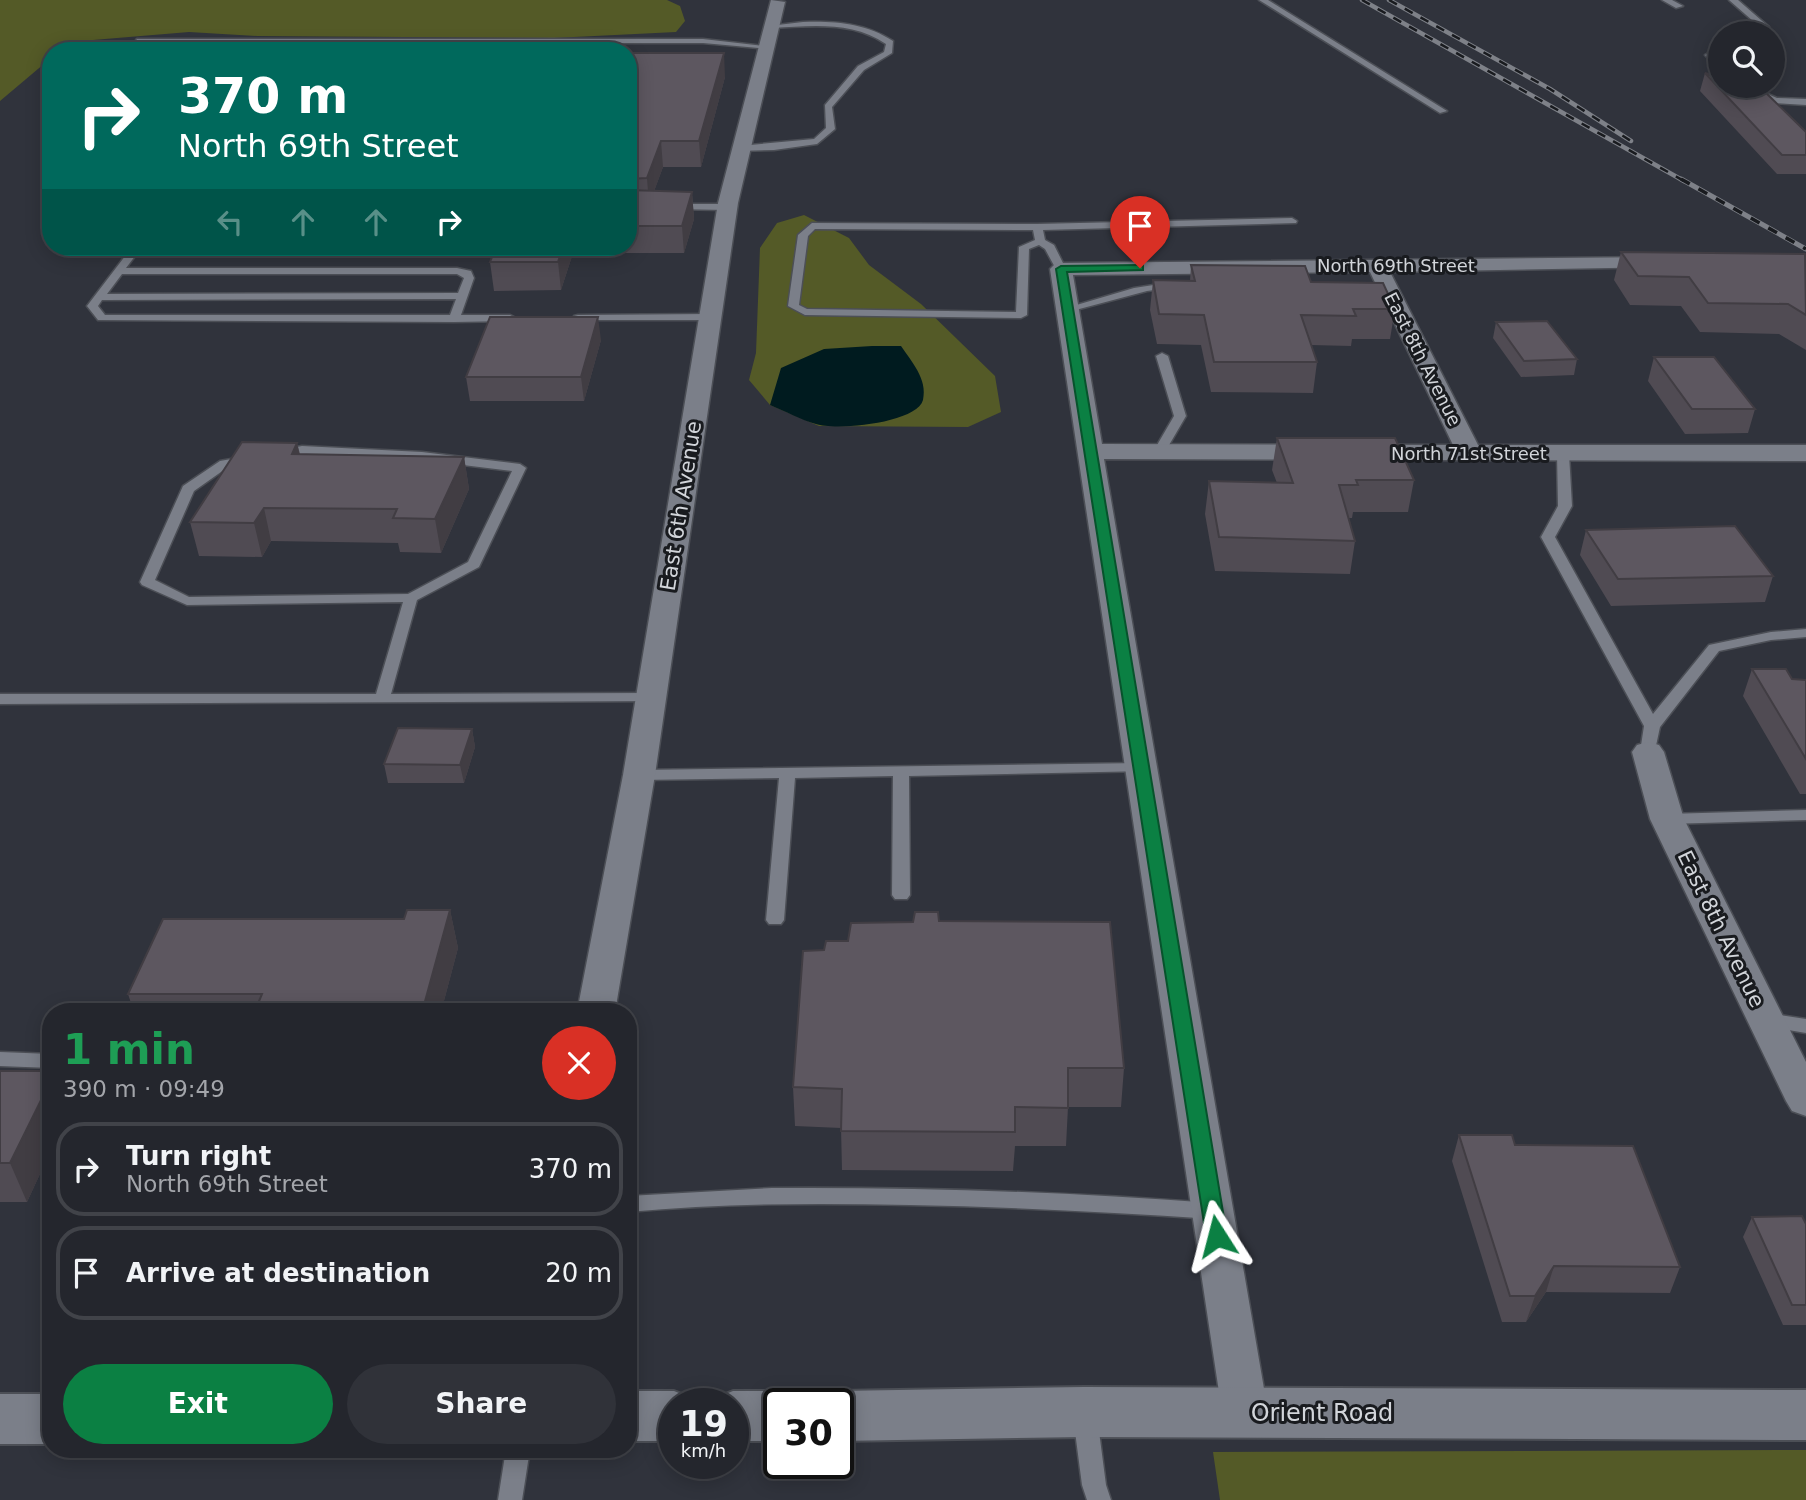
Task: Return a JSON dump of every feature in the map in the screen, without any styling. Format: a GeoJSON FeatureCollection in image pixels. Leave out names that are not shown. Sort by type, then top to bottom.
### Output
{"type":"FeatureCollection","features":[{"type":"Feature","properties":{"kind":"street","name":"East 6th Avenue"},"geometry":{"type":"LineString","coordinates":[[598,1003],[639,775],[727,207],[739,149],[769,47],[777,1]]}},
{"type":"Feature","properties":{"kind":"street","name":"North 69th Street"},"geometry":{"type":"LineString","coordinates":[[1061,269],[1676,263]]}},
{"type":"Feature","properties":{"kind":"street","name":"East 8th Avenue"},"geometry":{"type":"LineString","coordinates":[[1376,264],[1383,290],[1470,454]]}},
{"type":"Feature","properties":{"kind":"street"},"geometry":{"type":"LineString","coordinates":[[1061,269],[1245,1412]]}},
{"type":"Feature","properties":{"kind":"street","name":"North 71st Street"},"geometry":{"type":"LineString","coordinates":[[1091,451],[1806,453]]}},
{"type":"Feature","properties":{"kind":"street","name":"East 8th Avenue"},"geometry":{"type":"LineString","coordinates":[[1650,739],[1667,819],[1806,1101]]}},
{"type":"Feature","properties":{"kind":"street","name":"Orient Road"},"geometry":{"type":"LineString","coordinates":[[854,1416],[1084,1412],[1806,1415]]}},
{"type":"Feature","properties":{"kind":"street"},"geometry":{"type":"LineString","coordinates":[[637,1416],[658,1416]]}},
{"type":"Feature","properties":{"kind":"street"},"geometry":{"type":"LineString","coordinates":[[0,1419],[42,1419]]}},
{"type":"Feature","properties":{"kind":"lane"},"geometry":{"type":"LineString","coordinates":[[1263,0],[1443,111]]}},
{"type":"Feature","properties":{"kind":"lane"},"geometry":{"type":"LineString","coordinates":[[1667,0],[1679,6]]}},
{"type":"Feature","properties":{"kind":"lane"},"geometry":{"type":"LineString","coordinates":[[1733,0],[1757,21]]}},
{"type":"Feature","properties":{"kind":"lane"},"geometry":{"type":"LineString","coordinates":[[739,149],[775,148],[817,141],[831,129],[828,107],[861,68],[888,52],[890,43],[878,33],[846,25],[773,26]]}},
{"type":"Feature","properties":{"kind":"lane"},"geometry":{"type":"LineString","coordinates":[[137,40],[703,40],[769,47]]}},
{"type":"Feature","properties":{"kind":"lane"},"geometry":{"type":"LineString","coordinates":[[1769,98],[1776,101],[1806,102]]}},
{"type":"Feature","properties":{"kind":"lane"},"geometry":{"type":"LineString","coordinates":[[663,209],[727,207]]}},
{"type":"Feature","properties":{"kind":"lane"},"geometry":{"type":"LineString","coordinates":[[1040,241],[1024,247],[1021,315],[805,312],[793,306],[803,235],[812,226],[1037,227],[1292,221]]}},
{"type":"Feature","properties":{"kind":"lane"},"geometry":{"type":"LineString","coordinates":[[1037,227],[1040,241],[1050,247],[1061,269]]}},
{"type":"Feature","properties":{"kind":"lane"},"geometry":{"type":"LineString","coordinates":[[130,256],[92,306],[102,318],[522,318]]}},
{"type":"Feature","properties":{"kind":"lane"},"geometry":{"type":"LineString","coordinates":[[118,271],[457,271],[467,273],[469,278],[454,319]]}},
{"type":"Feature","properties":{"kind":"lane"},"geometry":{"type":"LineString","coordinates":[[1068,309],[1104,302],[1149,285],[1188,285]]}},
{"type":"Feature","properties":{"kind":"lane"},"geometry":{"type":"LineString","coordinates":[[99,297],[462,296]]}},
{"type":"Feature","properties":{"kind":"lane"},"geometry":{"type":"LineString","coordinates":[[562,318],[710,317]]}},
{"type":"Feature","properties":{"kind":"lane"},"geometry":{"type":"LineString","coordinates":[[1159,452],[1180,416],[1162,356]]}},
{"type":"Feature","properties":{"kind":"lane"},"geometry":{"type":"LineString","coordinates":[[382,698],[411,598],[474,565],[520,468],[422,456],[302,450],[224,464],[188,489],[148,582],[187,601],[411,598]]}},
{"type":"Feature","properties":{"kind":"lane"},"geometry":{"type":"LineString","coordinates":[[1563,454],[1565,506],[1548,537],[1650,739],[1714,648],[1771,636],[1806,633]]}},
{"type":"Feature","properties":{"kind":"lane"},"geometry":{"type":"LineString","coordinates":[[0,699],[651,698]]}},
{"type":"Feature","properties":{"kind":"lane"},"geometry":{"type":"LineString","coordinates":[[639,775],[1142,768]]}},
{"type":"Feature","properties":{"kind":"lane"},"geometry":{"type":"LineString","coordinates":[[901,772],[901,895]]}},
{"type":"Feature","properties":{"kind":"lane"},"geometry":{"type":"LineString","coordinates":[[775,920],[787,773]]}},
{"type":"Feature","properties":{"kind":"lane"},"geometry":{"type":"LineString","coordinates":[[1667,819],[1806,815]]}},
{"type":"Feature","properties":{"kind":"lane"},"geometry":{"type":"LineString","coordinates":[[1766,1020],[1806,1026]]}},
{"type":"Feature","properties":{"kind":"lane"},"geometry":{"type":"LineString","coordinates":[[0,1059],[42,1061]]}},
{"type":"Feature","properties":{"kind":"lane"},"geometry":{"type":"LineString","coordinates":[[637,1202],[695,1196],[793,1194],[1089,1201],[1213,1211]]}},
{"type":"Feature","properties":{"kind":"lane"},"geometry":{"type":"LineString","coordinates":[[1084,1412],[1098,1500]]}},
{"type":"Feature","properties":{"kind":"lane"},"geometry":{"type":"LineString","coordinates":[[510,1500],[517,1458]]}},
{"type":"Feature","properties":{"kind":"green space"},"geometry":{"type":"Polygon","coordinates":[[[0,0],[667,0],[680,6],[685,21],[676,32],[554,38],[257,36],[189,32],[42,42],[42,66],[0,101],[0,0]]]}},
{"type":"Feature","properties":{"kind":"green space"},"geometry":{"type":"Polygon","coordinates":[[[804,215],[849,238],[869,265],[921,304],[995,376],[1001,412],[968,427],[819,426],[770,405],[749,380],[756,353],[760,248],[777,223],[804,215]]]}},
{"type":"Feature","properties":{"kind":"green space"},"geometry":{"type":"Polygon","coordinates":[[[1806,1450],[1806,1500],[1220,1500],[1213,1452],[1806,1450]]]}},
{"type":"Feature","properties":{"kind":"shaded area"},"geometry":{"type":"Polygon","coordinates":[[[901,346],[918,371],[923,385],[923,400],[918,408],[892,420],[857,426],[826,426],[770,405],[781,368],[824,349],[901,346]]]}},
{"type":"Feature","properties":{"kind":"building"},"geometry":{"type":"Polygon","coordinates":[[[245,41],[309,41],[308,42],[245,41]]]}},
{"type":"Feature","properties":{"kind":"building"},"geometry":{"type":"Polygon","coordinates":[[[637,53],[724,53],[699,141],[661,141],[647,178],[637,179],[637,53]]]}},
{"type":"Feature","properties":{"kind":"building"},"geometry":{"type":"Polygon","coordinates":[[[1728,98],[1771,98],[1806,132],[1806,155],[1782,155],[1728,98]]]}},
{"type":"Feature","properties":{"kind":"building"},"geometry":{"type":"Polygon","coordinates":[[[637,190],[692,192],[682,226],[637,226],[637,190]]]}},
{"type":"Feature","properties":{"kind":"building"},"geometry":{"type":"Polygon","coordinates":[[[1621,252],[1805,254],[1806,315],[1788,304],[1708,303],[1689,277],[1638,276],[1621,252]]]}},
{"type":"Feature","properties":{"kind":"building"},"geometry":{"type":"Polygon","coordinates":[[[492,256],[560,256],[558,262],[490,262],[492,256]]]}},
{"type":"Feature","properties":{"kind":"building"},"geometry":{"type":"Polygon","coordinates":[[[1191,265],[1305,266],[1311,282],[1383,283],[1395,309],[1353,309],[1356,316],[1301,315],[1317,362],[1214,362],[1204,315],[1159,314],[1153,280],[1195,281],[1191,265]]]}},
{"type":"Feature","properties":{"kind":"building"},"geometry":{"type":"Polygon","coordinates":[[[490,317],[598,317],[581,377],[466,377],[490,317]]]}},
{"type":"Feature","properties":{"kind":"building"},"geometry":{"type":"Polygon","coordinates":[[[1547,321],[1577,359],[1524,361],[1496,322],[1547,321]]]}},
{"type":"Feature","properties":{"kind":"building"},"geometry":{"type":"Polygon","coordinates":[[[1654,357],[1714,357],[1755,409],[1692,409],[1654,357]]]}},
{"type":"Feature","properties":{"kind":"building"},"geometry":{"type":"Polygon","coordinates":[[[1277,438],[1395,438],[1414,480],[1356,480],[1358,485],[1339,485],[1355,541],[1219,537],[1209,481],[1293,483],[1277,438]]]}},
{"type":"Feature","properties":{"kind":"building"},"geometry":{"type":"Polygon","coordinates":[[[242,442],[297,443],[292,454],[464,457],[435,519],[393,518],[397,509],[264,508],[254,523],[190,522],[242,442]]]}},
{"type":"Feature","properties":{"kind":"building"},"geometry":{"type":"Polygon","coordinates":[[[1735,526],[1773,576],[1618,579],[1586,530],[1735,526]]]}},
{"type":"Feature","properties":{"kind":"building"},"geometry":{"type":"Polygon","coordinates":[[[1752,669],[1786,669],[1792,679],[1806,680],[1806,759],[1752,669]]]}},
{"type":"Feature","properties":{"kind":"building"},"geometry":{"type":"Polygon","coordinates":[[[398,728],[472,729],[460,765],[384,764],[398,728]]]}},
{"type":"Feature","properties":{"kind":"building"},"geometry":{"type":"Polygon","coordinates":[[[407,910],[450,910],[425,1003],[258,1003],[262,994],[128,994],[163,919],[404,919],[407,910]]]}},
{"type":"Feature","properties":{"kind":"building"},"geometry":{"type":"Polygon","coordinates":[[[915,912],[938,912],[939,921],[1110,922],[1124,1068],[1068,1068],[1068,1108],[1015,1107],[1015,1132],[841,1131],[842,1089],[793,1087],[803,951],[824,950],[826,941],[848,941],[851,923],[913,922],[915,912]]]}},
{"type":"Feature","properties":{"kind":"building"},"geometry":{"type":"Polygon","coordinates":[[[0,1071],[42,1071],[42,1098],[10,1163],[0,1163],[0,1071]]]}},
{"type":"Feature","properties":{"kind":"building"},"geometry":{"type":"Polygon","coordinates":[[[1459,1135],[1512,1135],[1515,1145],[1633,1146],[1680,1267],[1554,1266],[1535,1296],[1510,1296],[1459,1135]]]}},
{"type":"Feature","properties":{"kind":"building"},"geometry":{"type":"Polygon","coordinates":[[[1802,1216],[1806,1224],[1806,1305],[1792,1305],[1752,1217],[1802,1216]]]}},
{"type":"Feature","properties":{"kind":"railway"},"geometry":{"type":"LineString","coordinates":[[1362,0],[1684,181]]}},
{"type":"Feature","properties":{"kind":"railway"},"geometry":{"type":"LineString","coordinates":[[1389,0],[1550,89],[1631,141]]}},
{"type":"Feature","properties":{"kind":"railway"},"geometry":{"type":"LineString","coordinates":[[1681,179],[1806,249]]}},
{"type":"Feature","properties":{"kind":"route"},"geometry":{"type":"LineString","coordinates":[[1140,268],[1061,269],[1217,1236]]}}]}
